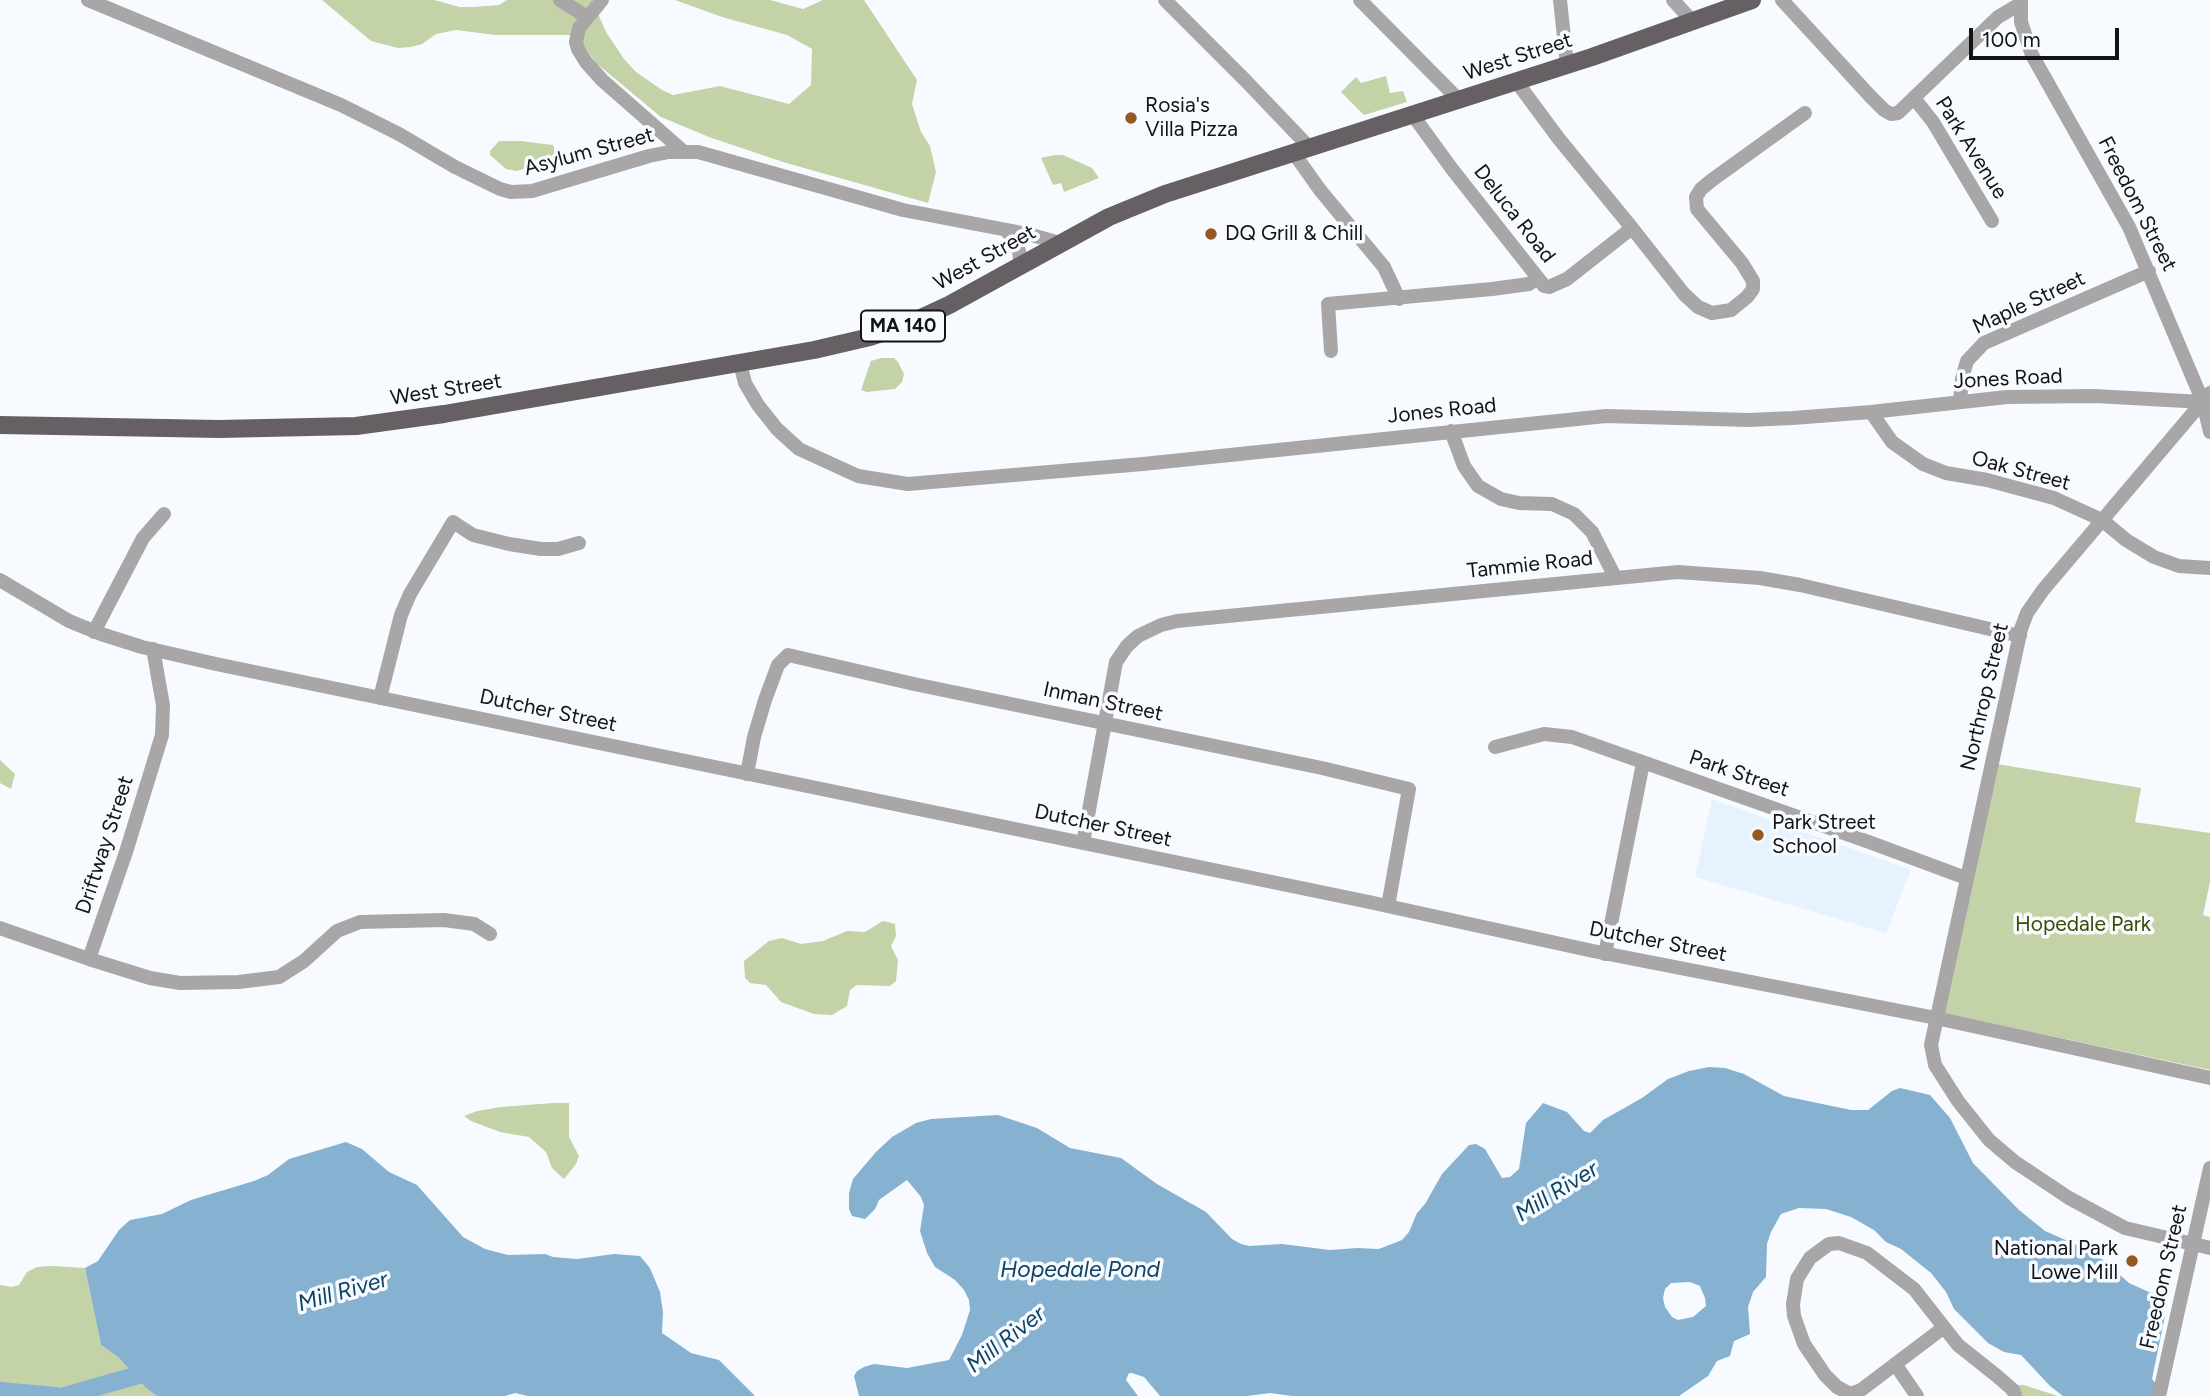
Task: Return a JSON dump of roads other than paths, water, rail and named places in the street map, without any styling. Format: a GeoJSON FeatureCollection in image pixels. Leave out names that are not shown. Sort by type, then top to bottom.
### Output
{"type":"FeatureCollection","features":[{"type":"Feature","properties":{"kind":"main road","name":"West Street"},"geometry":{"type":"LineString","coordinates":[[0,425],[219,429],[356,426],[440,415],[814,351],[906,325],[949,305],[1109,217],[1164,194],[1567,65],[1752,0]]}},
{"type":"Feature","properties":{"kind":"street","name":"Asylum Street"},"geometry":{"type":"LineString","coordinates":[[88,0],[341,105],[500,189],[511,192],[532,191],[649,156],[684,152],[711,155],[903,210],[1028,234],[1060,243]]}},
{"type":"Feature","properties":{"kind":"street"},"geometry":{"type":"LineString","coordinates":[[560,0],[587,17]]}},
{"type":"Feature","properties":{"kind":"street"},"geometry":{"type":"LineString","coordinates":[[602,0],[579,28],[576,43],[586,62],[618,96],[684,152]]}},
{"type":"Feature","properties":{"kind":"street"},"geometry":{"type":"LineString","coordinates":[[1165,0],[1245,80],[1301,150],[1320,190],[1384,267],[1399,299]]}},
{"type":"Feature","properties":{"kind":"street"},"geometry":{"type":"LineString","coordinates":[[1360,0],[1458,99]]}},
{"type":"Feature","properties":{"kind":"street"},"geometry":{"type":"LineString","coordinates":[[1560,0],[1567,65]]}},
{"type":"Feature","properties":{"kind":"street"},"geometry":{"type":"LineString","coordinates":[[1673,0],[1693,22]]}},
{"type":"Feature","properties":{"kind":"street"},"geometry":{"type":"LineString","coordinates":[[1782,0],[1884,110],[1891,114],[1898,113],[1998,18],[2021,2]]}},
{"type":"Feature","properties":{"kind":"street","name":"Freedom Street"},"geometry":{"type":"LineString","coordinates":[[2021,2],[2021,22],[2032,55],[2119,208],[2149,271],[2206,397],[2210,432]]}},
{"type":"Feature","properties":{"kind":"street"},"geometry":{"type":"LineString","coordinates":[[1516,81],[1559,139],[1684,294],[1698,307],[1712,313],[1731,310],[1747,297],[1753,289],[1753,281],[1742,263],[1697,209],[1696,197],[1712,180],[1805,113]]}},
{"type":"Feature","properties":{"kind":"street","name":"Park Avenue"},"geometry":{"type":"LineString","coordinates":[[1914,98],[1933,122],[1992,221]]}},
{"type":"Feature","properties":{"kind":"street","name":"Deluca Road"},"geometry":{"type":"LineString","coordinates":[[1412,114],[1544,286],[1549,288],[1567,279],[1632,228]]}},
{"type":"Feature","properties":{"kind":"street"},"geometry":{"type":"LineString","coordinates":[[1007,231],[1019,251],[1021,266]]}},
{"type":"Feature","properties":{"kind":"street","name":"Maple Street"},"geometry":{"type":"LineString","coordinates":[[1960,401],[1967,361],[1984,343],[2149,271]]}},
{"type":"Feature","properties":{"kind":"street"},"geometry":{"type":"LineString","coordinates":[[1331,351],[1328,304],[1529,284],[1538,278]]}},
{"type":"Feature","properties":{"kind":"street","name":"Jones Road"},"geometry":{"type":"LineString","coordinates":[[740,363],[745,383],[758,405],[780,432],[799,449],[858,476],[908,484],[1143,464],[1606,416],[1748,420],[1871,412],[2007,397],[2206,397]]}},
{"type":"Feature","properties":{"kind":"street","name":"Northrop Street"},"geometry":{"type":"LineString","coordinates":[[2206,397],[2034,600],[2025,618],[1931,1045],[1935,1065],[1966,1112],[2001,1151],[2069,1198],[2107,1220],[2125,1228],[2210,1248]]}},
{"type":"Feature","properties":{"kind":"street","name":"Oak Street"},"geometry":{"type":"LineString","coordinates":[[1871,412],[1892,442],[1923,464],[1946,473],[1987,480],[2054,498],[2102,520],[2126,540],[2154,557],[2179,566],[2210,568]]}},
{"type":"Feature","properties":{"kind":"street"},"geometry":{"type":"LineString","coordinates":[[1451,431],[1464,466],[1478,486],[1501,499],[1519,503],[1552,504],[1574,514],[1592,531],[1615,577]]}},
{"type":"Feature","properties":{"kind":"street"},"geometry":{"type":"LineString","coordinates":[[94,632],[143,538],[163,514]]}},
{"type":"Feature","properties":{"kind":"street"},"geometry":{"type":"LineString","coordinates":[[380,698],[401,615],[410,594],[453,522],[473,535],[509,544],[558,549],[579,543]]}},
{"type":"Feature","properties":{"kind":"street","name":"Tammie Road"},"geometry":{"type":"LineString","coordinates":[[1083,843],[1118,657],[1138,636],[1165,624],[1215,616],[1678,572],[1780,581],[2020,636]]}},
{"type":"Feature","properties":{"kind":"street","name":"Dutcher Street"},"geometry":{"type":"LineString","coordinates":[[0,580],[69,621],[94,632],[153,649],[1388,906],[1605,954],[1936,1018],[2210,1078]]}},
{"type":"Feature","properties":{"kind":"street","name":"Driftway Street"},"geometry":{"type":"LineString","coordinates":[[89,959],[162,735],[163,705],[153,649]]}},
{"type":"Feature","properties":{"kind":"street","name":"Inman Street"},"geometry":{"type":"LineString","coordinates":[[747,774],[765,700],[778,665],[788,655],[914,684],[1322,768],[1409,789],[1388,906]]}},
{"type":"Feature","properties":{"kind":"street","name":"Park Street"},"geometry":{"type":"LineString","coordinates":[[1495,747],[1537,736],[1558,734],[1966,878]]}},
{"type":"Feature","properties":{"kind":"street"},"geometry":{"type":"LineString","coordinates":[[1605,954],[1643,763]]}},
{"type":"Feature","properties":{"kind":"street"},"geometry":{"type":"LineString","coordinates":[[0,928],[150,978],[180,983],[268,980],[289,972],[337,931],[360,922],[444,920],[474,924],[491,934]]}},
{"type":"Feature","properties":{"kind":"street","name":"Freedom Street"},"geometry":{"type":"LineString","coordinates":[[2161,1389],[2210,1168]]}},
{"type":"Feature","properties":{"kind":"street"},"geometry":{"type":"LineString","coordinates":[[1943,1328],[1861,1390],[1850,1394],[1837,1387],[1816,1365],[1798,1330],[1793,1304],[1797,1279],[1802,1267],[1819,1249],[1829,1244],[1839,1243],[1874,1257],[1914,1289],[1958,1345],[2013,1390],[2015,1396]]}},
{"type":"Feature","properties":{"kind":"street"},"geometry":{"type":"LineString","coordinates":[[1895,1364],[1917,1396]]}},
{"type":"Feature","properties":{"kind":"water","name":"Hopedale Pond"},"geometry":{"type":"Polygon","coordinates":[[[1709,1067],[1725,1068],[1744,1074],[1784,1096],[1851,1110],[1868,1110],[1900,1088],[1930,1095],[1950,1118],[1973,1163],[2019,1210],[2045,1231],[2095,1253],[2129,1283],[2160,1297],[2165,1316],[2152,1379],[2166,1396],[2063,1396],[2021,1355],[2004,1352],[1988,1343],[1954,1309],[1946,1292],[1931,1273],[1901,1249],[1886,1242],[1874,1230],[1851,1217],[1826,1209],[1799,1208],[1781,1214],[1771,1232],[1767,1244],[1766,1277],[1753,1292],[1748,1307],[1750,1334],[1734,1341],[1730,1356],[1717,1361],[1708,1376],[1679,1396],[1292,1396],[1270,1393],[1247,1396],[1160,1396],[1144,1377],[1129,1373],[1126,1380],[1138,1396],[859,1396],[854,1376],[864,1367],[874,1364],[907,1368],[949,1360],[962,1335],[970,1310],[964,1290],[955,1280],[935,1267],[927,1253],[920,1231],[924,1205],[907,1180],[879,1200],[875,1209],[865,1219],[852,1216],[849,1209],[849,1193],[853,1179],[892,1137],[916,1123],[931,1119],[998,1115],[1037,1128],[1070,1148],[1121,1158],[1157,1184],[1206,1212],[1232,1239],[1241,1244],[1282,1244],[1330,1250],[1379,1249],[1402,1240],[1409,1232],[1417,1213],[1442,1174],[1469,1145],[1476,1144],[1485,1149],[1502,1178],[1510,1177],[1519,1169],[1526,1123],[1543,1103],[1567,1112],[1584,1131],[1590,1133],[1603,1120],[1642,1098],[1668,1079],[1709,1067]],[[1690,1282],[1671,1283],[1665,1289],[1665,1307],[1672,1317],[1678,1320],[1693,1317],[1706,1306],[1700,1286],[1690,1282]]]}},
{"type":"Feature","properties":{"kind":"water"},"geometry":{"type":"Polygon","coordinates":[[[346,1142],[362,1149],[389,1172],[417,1185],[463,1237],[485,1249],[508,1255],[545,1254],[577,1259],[614,1254],[640,1256],[650,1268],[660,1292],[662,1333],[691,1353],[719,1360],[755,1396],[528,1396],[515,1393],[505,1396],[157,1396],[146,1388],[118,1357],[101,1345],[85,1268],[98,1261],[119,1230],[130,1220],[162,1214],[191,1200],[254,1181],[268,1175],[289,1159],[346,1142]]]}},
{"type":"Feature","properties":{"kind":"waterway","name":"Mill River"},"geometry":{"type":"LineString","coordinates":[[65,1396],[156,1370]]}},
{"type":"Feature","properties":{"kind":"waterway","name":"Mill River"},"geometry":{"type":"LineString","coordinates":[[0,1391],[56,1396]]}},
{"type":"Feature","properties":{"kind":"place","name":"Rosia's Villa Pizza"},"geometry":{"type":"Point","coordinates":[1131,118]}},
{"type":"Feature","properties":{"kind":"place","name":"DQ Grill & Chill"},"geometry":{"type":"Point","coordinates":[1211,234]}},
{"type":"Feature","properties":{"kind":"place","name":"Park Street School"},"geometry":{"type":"Point","coordinates":[1758,835]}},
{"type":"Feature","properties":{"kind":"place","name":"National Park Lowe Mill"},"geometry":{"type":"Point","coordinates":[2132,1261]}},
{"type":"Feature","properties":{"kind":"park label","name":"Hopedale Park"},"geometry":{"type":"Point","coordinates":[2083,925]}}]}
